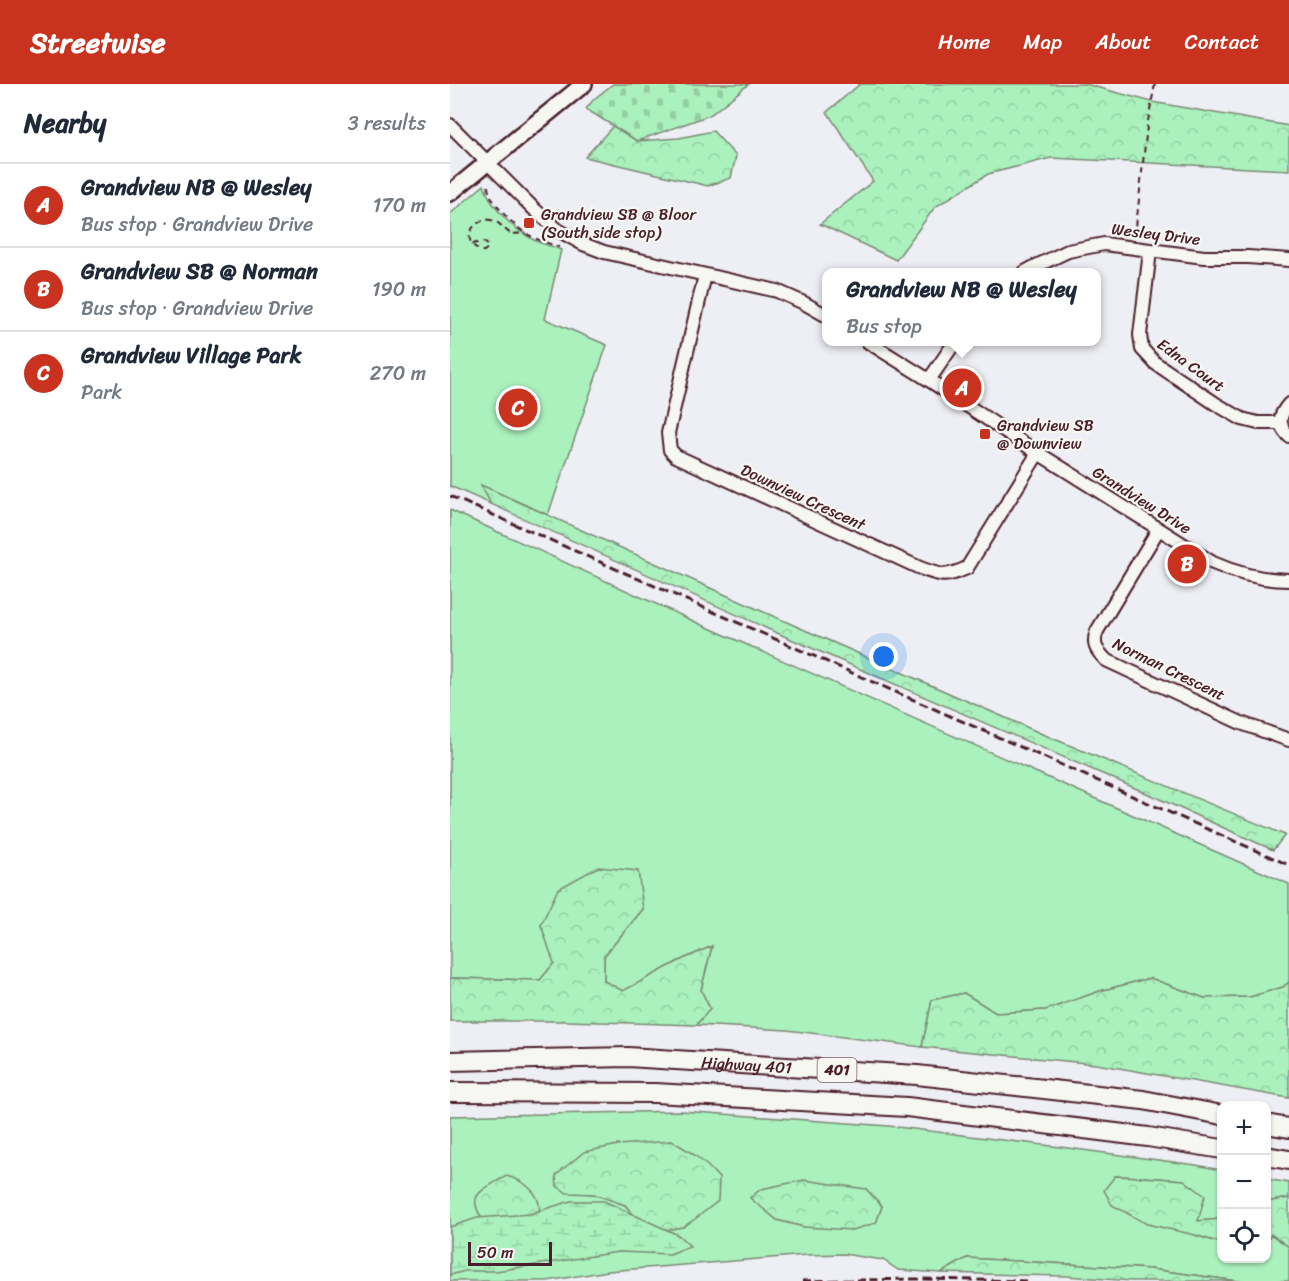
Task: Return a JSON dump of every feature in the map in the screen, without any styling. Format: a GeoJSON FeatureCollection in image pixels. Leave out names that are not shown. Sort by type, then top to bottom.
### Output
{"type":"FeatureCollection","features":[{"type":"Feature","properties":{"kind":"highway","name":"Highway 401"},"geometry":{"type":"LineString","coordinates":[[450,1061],[628,1058],[917,1075],[1143,1100],[1217,1114]]}},
{"type":"Feature","properties":{"kind":"highway","name":"Highway 401"},"geometry":{"type":"LineString","coordinates":[[450,1092],[655,1093],[908,1107],[1148,1137],[1217,1148]]}},
{"type":"Feature","properties":{"kind":"highway"},"geometry":{"type":"LineString","coordinates":[[1271,1125],[1289,1128]]}},
{"type":"Feature","properties":{"kind":"highway"},"geometry":{"type":"LineString","coordinates":[[1271,1157],[1289,1160]]}},
{"type":"Feature","properties":{"kind":"main road"},"geometry":{"type":"LineString","coordinates":[[450,193],[584,84]]}},
{"type":"Feature","properties":{"kind":"street"},"geometry":{"type":"LineString","coordinates":[[450,125],[542,216],[558,230],[583,244],[604,252],[777,291],[822,313]]}},
{"type":"Feature","properties":{"kind":"street","name":"Wesley Drive"},"geometry":{"type":"LineString","coordinates":[[1032,268],[1068,251],[1104,244],[1204,257],[1289,260]]}},
{"type":"Feature","properties":{"kind":"street","name":"Edna Court"},"geometry":{"type":"LineString","coordinates":[[1150,250],[1140,335],[1142,349],[1155,363],[1216,404],[1242,418],[1258,423],[1280,423]]}},
{"type":"Feature","properties":{"kind":"street","name":"Downview Crescent"},"geometry":{"type":"LineString","coordinates":[[705,274],[668,433],[670,450],[676,456],[940,576],[951,575],[967,568],[1038,453]]}},
{"type":"Feature","properties":{"kind":"street","name":"Grandview Drive"},"geometry":{"type":"LineString","coordinates":[[874,346],[1212,563],[1235,573],[1289,580]]}},
{"type":"Feature","properties":{"kind":"street"},"geometry":{"type":"LineString","coordinates":[[929,380],[952,346]]}},
{"type":"Feature","properties":{"kind":"street"},"geometry":{"type":"LineString","coordinates":[[1289,404],[1281,416],[1280,423],[1289,436]]}},
{"type":"Feature","properties":{"kind":"street","name":"Norman Crescent"},"geometry":{"type":"LineString","coordinates":[[1158,530],[1096,631],[1094,639],[1096,648],[1106,660],[1241,723],[1289,740]]}},
{"type":"Feature","properties":{"kind":"path"},"geometry":{"type":"LineString","coordinates":[[1134,248],[1147,126],[1155,84]]}},
{"type":"Feature","properties":{"kind":"path"},"geometry":{"type":"LineString","coordinates":[[488,186],[488,193],[494,203],[519,228],[538,240],[559,247]]}},
{"type":"Feature","properties":{"kind":"path"},"geometry":{"type":"LineString","coordinates":[[472,244],[484,242],[488,248],[480,251],[472,244],[470,238],[475,225],[484,220],[493,220],[511,234],[526,233]]}},
{"type":"Feature","properties":{"kind":"green space"},"geometry":{"type":"Polygon","coordinates":[[[613,84],[749,84],[710,115],[637,141],[586,109],[594,99],[613,84]]]}},
{"type":"Feature","properties":{"kind":"green space"},"geometry":{"type":"Polygon","coordinates":[[[860,84],[1085,84],[1152,102],[1289,126],[1289,170],[1051,158],[988,174],[935,207],[896,260],[820,224],[873,181],[827,112],[860,84]]]}},
{"type":"Feature","properties":{"kind":"green space"},"geometry":{"type":"Polygon","coordinates":[[[613,126],[637,141],[679,138],[713,131],[736,156],[731,178],[708,186],[585,157],[613,126]]]}},
{"type":"Feature","properties":{"kind":"green space"},"geometry":{"type":"Polygon","coordinates":[[[484,185],[497,209],[518,230],[534,240],[561,250],[545,319],[607,345],[548,515],[482,486],[491,504],[450,486],[450,214],[484,185]]]}},
{"type":"Feature","properties":{"kind":"green space"},"geometry":{"type":"Polygon","coordinates":[[[481,485],[1040,733],[1285,835],[1273,850],[777,633],[491,504],[481,485]]]}},
{"type":"Feature","properties":{"kind":"green space"},"geometry":{"type":"Polygon","coordinates":[[[450,510],[700,624],[1289,884],[1289,982],[1283,987],[1250,997],[1204,998],[1150,978],[1100,991],[1046,1010],[996,1013],[964,993],[932,1000],[922,1047],[787,1030],[696,1025],[710,1009],[701,990],[712,946],[679,961],[623,992],[604,981],[604,956],[643,909],[541,925],[555,963],[540,980],[450,978],[450,510]]]}},
{"type":"Feature","properties":{"kind":"green space"},"geometry":{"type":"Polygon","coordinates":[[[598,867],[638,871],[643,909],[604,956],[604,981],[623,991],[712,946],[701,990],[710,1009],[696,1025],[567,1021],[450,1021],[450,978],[540,980],[554,963],[541,925],[558,889],[598,867]]]}},
{"type":"Feature","properties":{"kind":"green space"},"geometry":{"type":"Polygon","coordinates":[[[1150,978],[1204,998],[1250,997],[1283,987],[1289,982],[1289,1098],[1096,1064],[922,1047],[932,1000],[964,993],[996,1013],[1046,1010],[1100,991],[1150,978]]]}},
{"type":"Feature","properties":{"kind":"green space"},"geometry":{"type":"Polygon","coordinates":[[[681,1111],[889,1126],[1196,1165],[1217,1169],[1217,1219],[1198,1221],[1184,1180],[1115,1176],[1195,1235],[1217,1242],[1217,1263],[1271,1263],[1271,1235],[1289,1247],[1289,1281],[1238,1281],[1150,1269],[967,1258],[941,1273],[898,1270],[883,1260],[843,1254],[608,1271],[547,1281],[450,1281],[450,1116],[681,1111]],[[563,1169],[567,1192],[594,1194],[625,1205],[642,1225],[683,1227],[563,1169]],[[866,1189],[751,1197],[777,1220],[804,1227],[876,1223],[882,1206],[866,1189]]]}},
{"type":"Feature","properties":{"kind":"green space"},"geometry":{"type":"Polygon","coordinates":[[[672,1141],[697,1157],[719,1178],[718,1201],[683,1227],[660,1231],[642,1225],[625,1205],[594,1194],[567,1193],[557,1186],[556,1176],[584,1152],[618,1145],[672,1141]]]}},
{"type":"Feature","properties":{"kind":"green space"},"geometry":{"type":"Polygon","coordinates":[[[506,1176],[522,1182],[535,1194],[539,1206],[539,1219],[487,1226],[476,1207],[476,1200],[482,1190],[506,1176]]]}},
{"type":"Feature","properties":{"kind":"green space"},"geometry":{"type":"Polygon","coordinates":[[[1115,1176],[1184,1180],[1205,1196],[1198,1221],[1217,1219],[1217,1242],[1147,1224],[1112,1205],[1104,1190],[1115,1176]]]}},
{"type":"Feature","properties":{"kind":"green space"},"geometry":{"type":"Polygon","coordinates":[[[804,1180],[866,1189],[882,1206],[876,1223],[852,1230],[804,1227],[777,1220],[750,1198],[761,1189],[804,1180]]]}},
{"type":"Feature","properties":{"kind":"green space"},"geometry":{"type":"Polygon","coordinates":[[[1271,1180],[1289,1183],[1289,1198],[1271,1201],[1271,1180]]]}},
{"type":"Feature","properties":{"kind":"green space"},"geometry":{"type":"Polygon","coordinates":[[[1289,1198],[1289,1247],[1271,1234],[1271,1201],[1289,1198]]]}},
{"type":"Feature","properties":{"kind":"green space"},"geometry":{"type":"Polygon","coordinates":[[[571,1201],[604,1201],[678,1235],[690,1246],[670,1254],[618,1252],[496,1271],[465,1271],[450,1275],[450,1227],[477,1218],[529,1214],[571,1201]]]}},
{"type":"Feature","properties":{"kind":"green space"},"geometry":{"type":"Polygon","coordinates":[[[967,1258],[1150,1269],[1238,1281],[1132,1281],[1066,1276],[941,1273],[967,1258]]]}},
{"type":"Feature","properties":{"kind":"railway"},"geometry":{"type":"LineString","coordinates":[[450,496],[1289,865]]}},
{"type":"Feature","properties":{"kind":"railway"},"geometry":{"type":"LineString","coordinates":[[802,1281],[917,1279],[1031,1281]]}},
{"type":"Feature","properties":{"kind":"place","name":"Grandview SB @ Bloor (South side stop)"},"geometry":{"type":"Point","coordinates":[529,223]}},
{"type":"Feature","properties":{"kind":"place","name":"Grandview NB @ Wesley"},"geometry":{"type":"Point","coordinates":[962,388]}},
{"type":"Feature","properties":{"kind":"place","name":"Grandview Village Park"},"geometry":{"type":"Point","coordinates":[518,408]}},
{"type":"Feature","properties":{"kind":"place","name":"Grandview SB @ Downview"},"geometry":{"type":"Point","coordinates":[985,434]}},
{"type":"Feature","properties":{"kind":"place","name":"Grandview SB @ Norman"},"geometry":{"type":"Point","coordinates":[1187,564]}}]}
